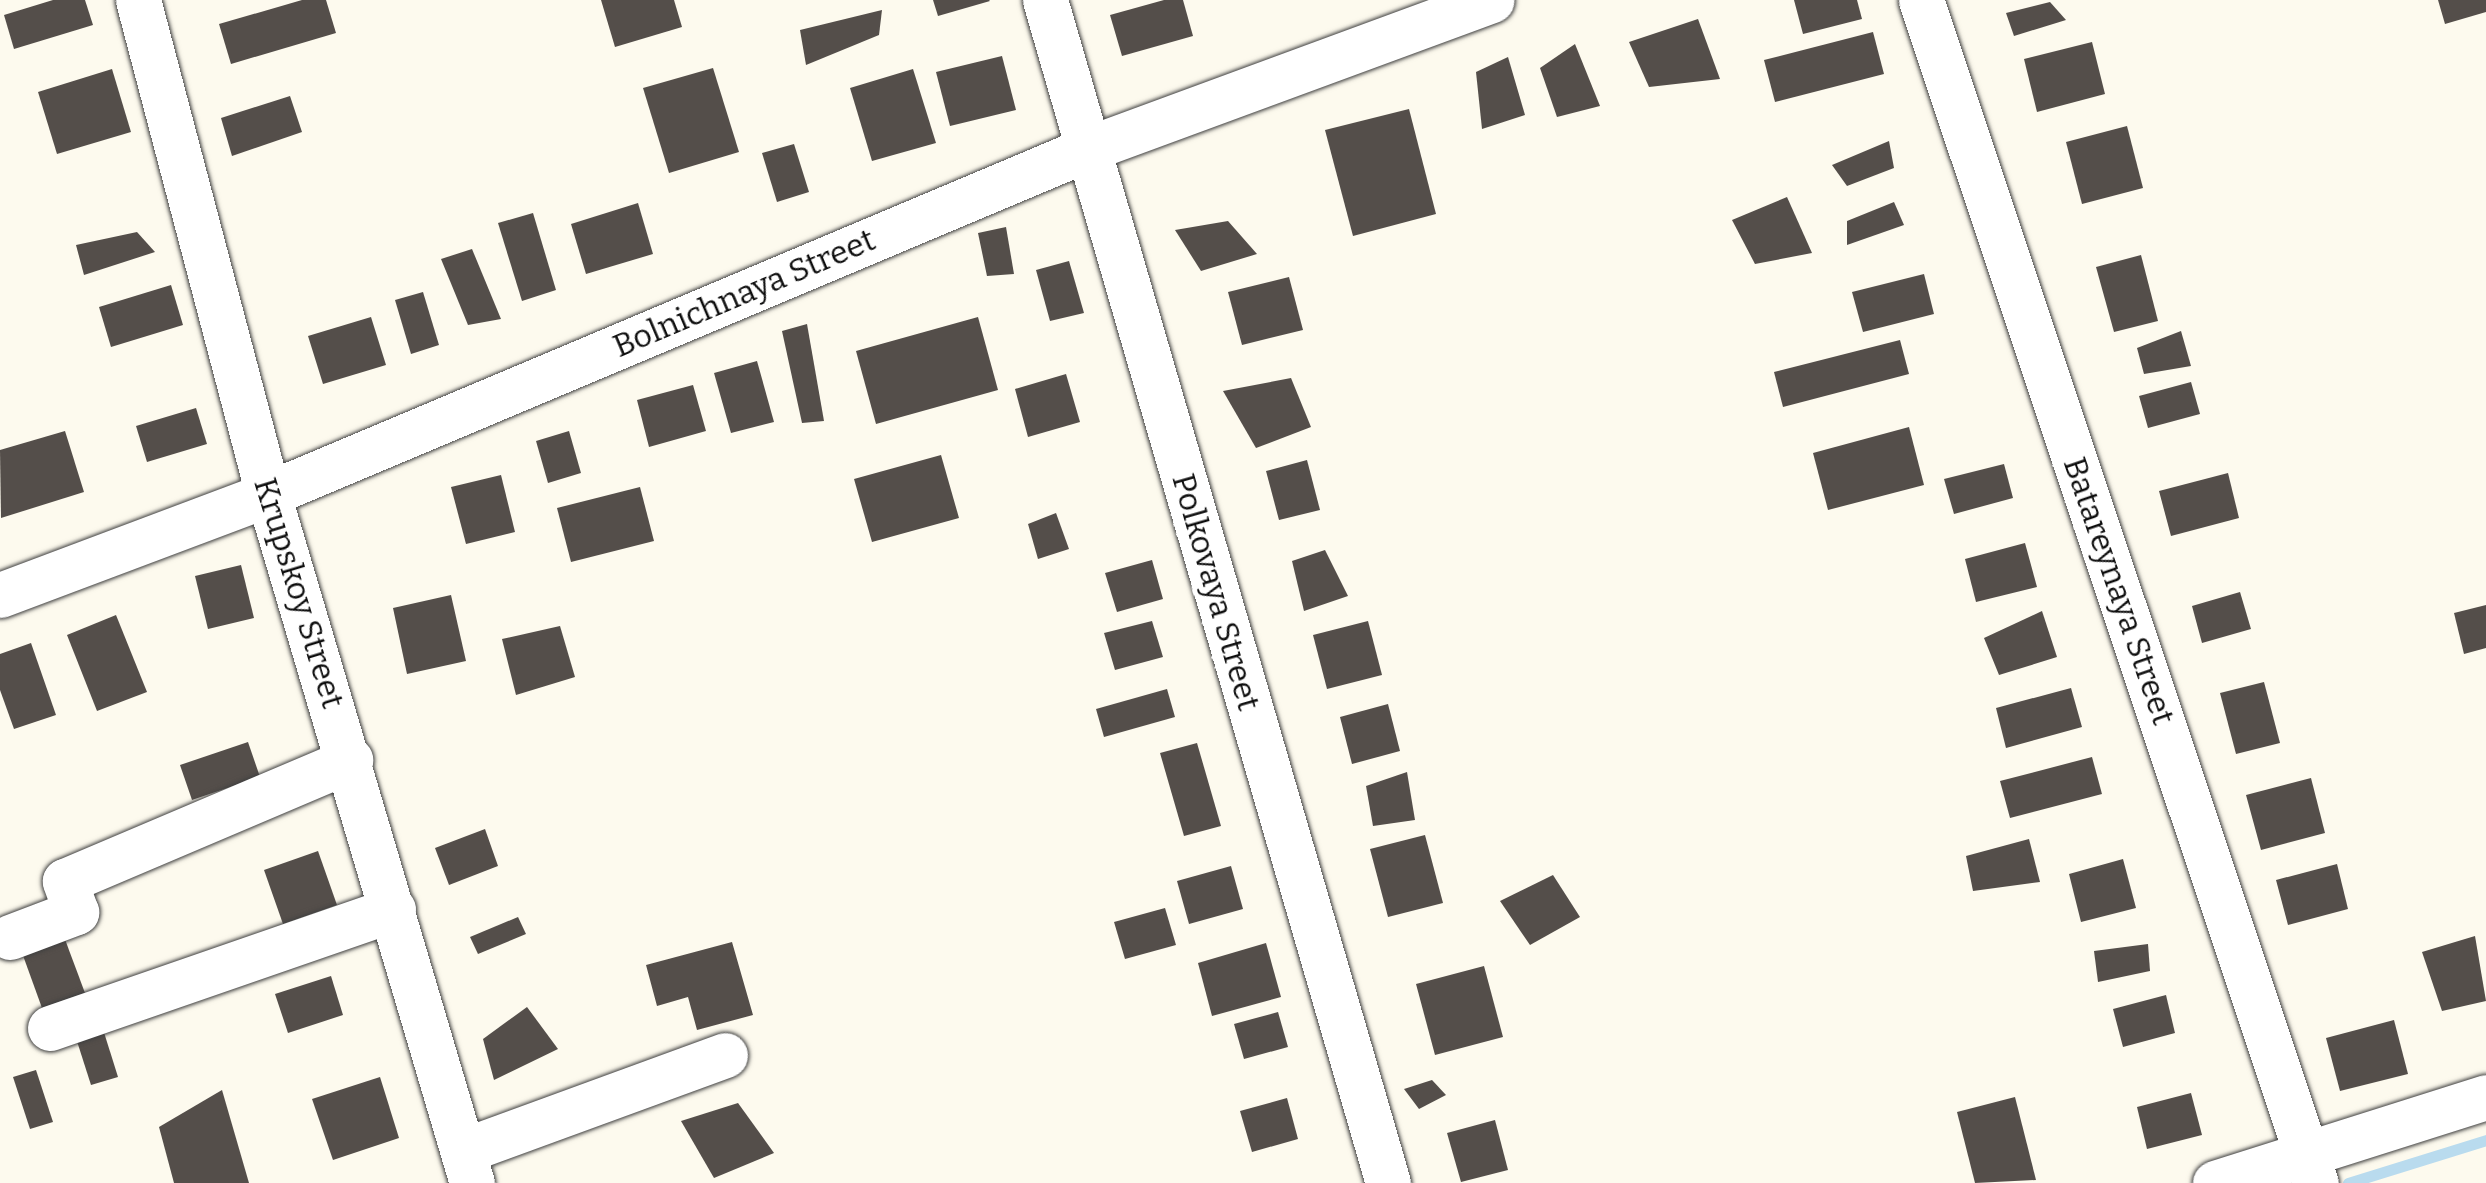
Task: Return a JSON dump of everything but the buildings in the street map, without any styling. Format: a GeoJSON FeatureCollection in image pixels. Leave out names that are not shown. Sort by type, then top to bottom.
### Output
{"type":"FeatureCollection","features":[{"type":"Feature","properties":{"kind":"street","name":"Krupskoy Street"},"geometry":{"type":"LineString","coordinates":[[138,0],[268,494],[468,1167]]}},
{"type":"Feature","properties":{"kind":"street","name":"Polkovaya Street"},"geometry":{"type":"LineString","coordinates":[[1045,0],[1388,1183]]}},
{"type":"Feature","properties":{"kind":"street","name":"Bolnichnaya Street"},"geometry":{"type":"LineString","coordinates":[[0,594],[268,494],[1087,148],[1491,0]]}},
{"type":"Feature","properties":{"kind":"street","name":"Batareynaya Street"},"geometry":{"type":"LineString","coordinates":[[1921,0],[2312,1168]]}},
{"type":"Feature","properties":{"kind":"street"},"geometry":{"type":"LineString","coordinates":[[10,937],[76,912],[65,880],[350,760]]}},
{"type":"Feature","properties":{"kind":"street"},"geometry":{"type":"LineString","coordinates":[[50,1028],[393,909]]}},
{"type":"Feature","properties":{"kind":"street"},"geometry":{"type":"LineString","coordinates":[[468,1167],[725,1055]]}},
{"type":"Feature","properties":{"kind":"street"},"geometry":{"type":"LineString","coordinates":[[2215,1183],[2312,1168],[2486,1096]]}},
{"type":"Feature","properties":{"kind":"waterway"},"geometry":{"type":"LineString","coordinates":[[2348,1183],[2486,1140]]}}]}
